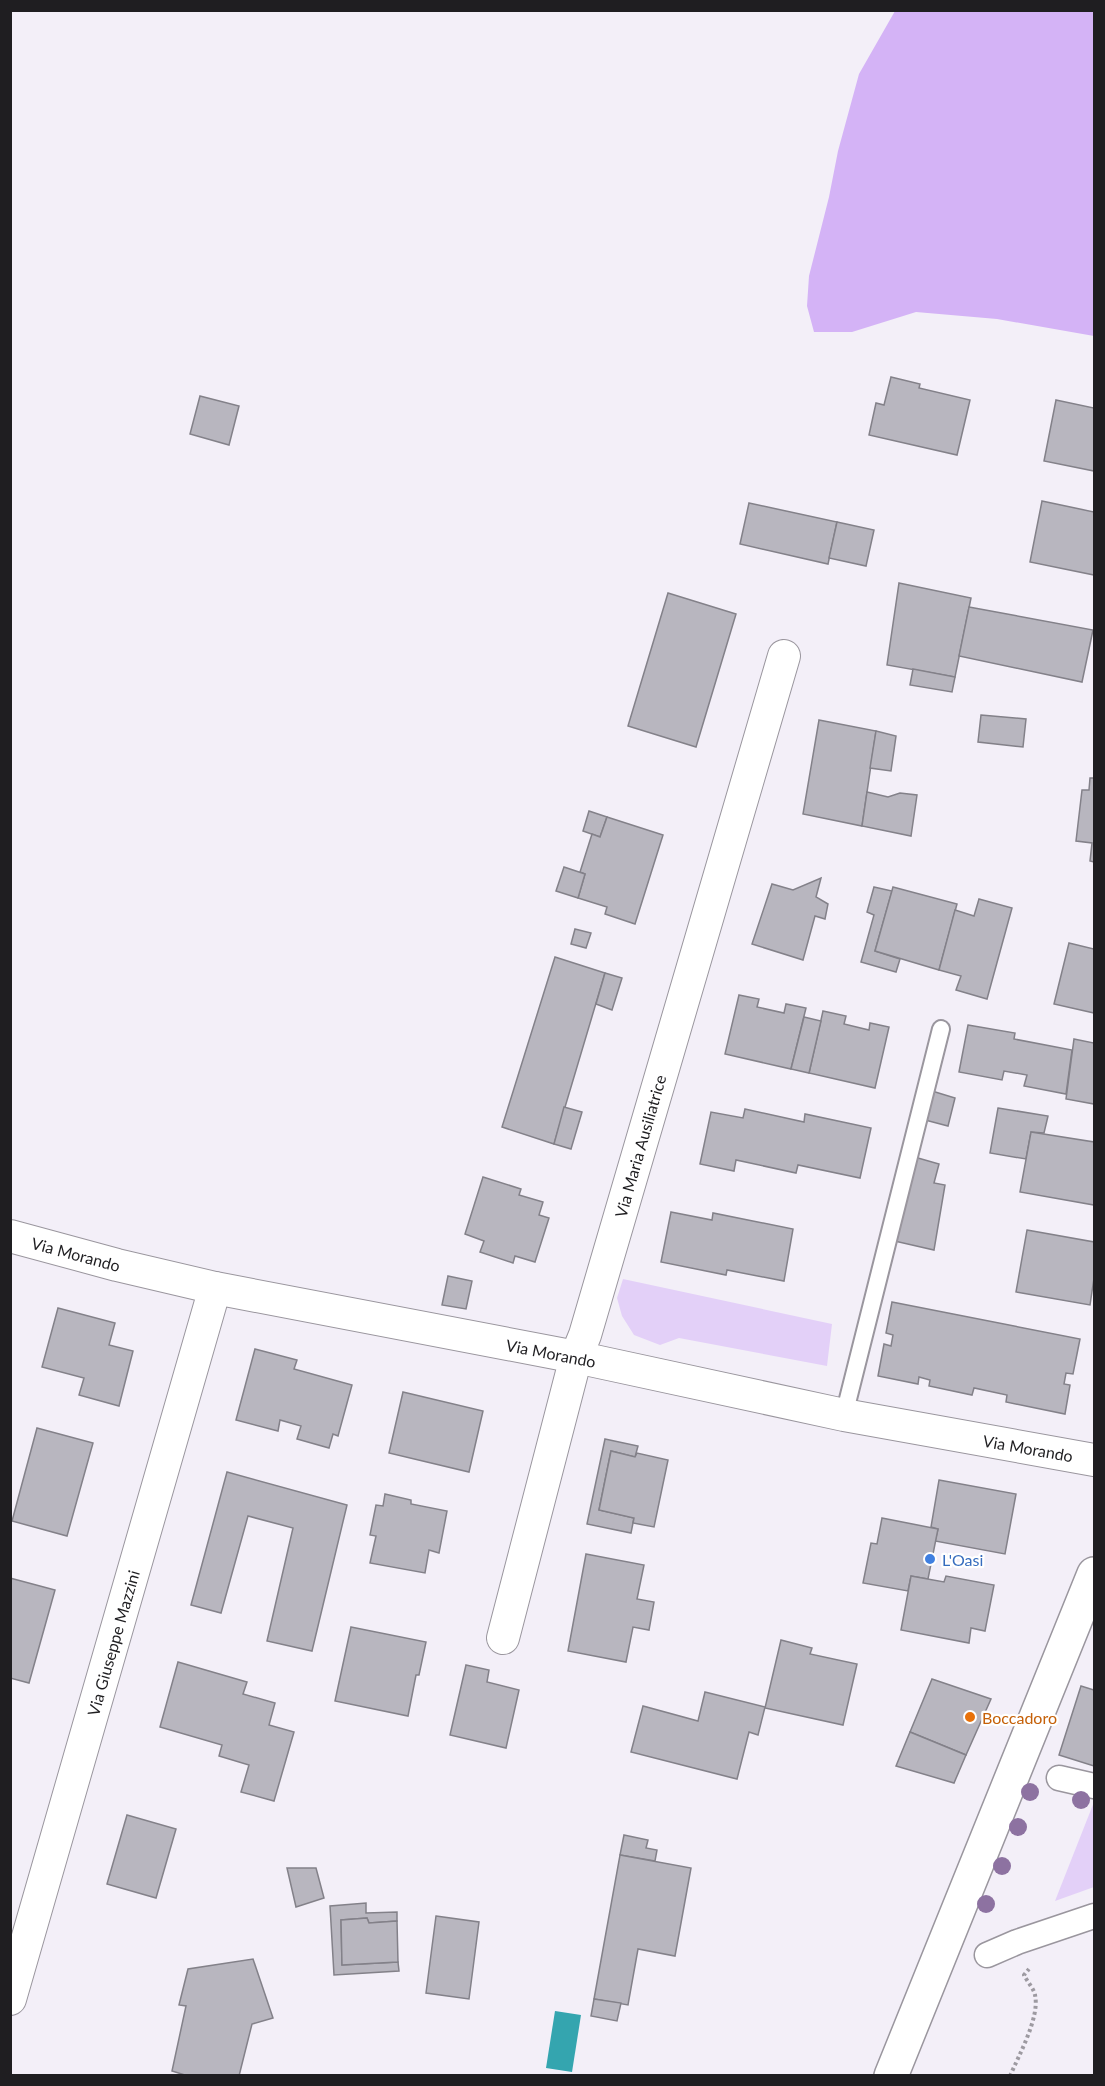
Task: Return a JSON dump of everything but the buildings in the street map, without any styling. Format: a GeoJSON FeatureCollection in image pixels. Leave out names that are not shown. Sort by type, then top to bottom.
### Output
{"type":"FeatureCollection","features":[{"type":"Feature","properties":{"kind":"main road"},"geometry":{"type":"LineString","coordinates":[[891,2076],[1095,1574]]}},
{"type":"Feature","properties":{"kind":"street","name":"Via Maria Ausiliatrice"},"geometry":{"type":"LineString","coordinates":[[503,1638],[576,1357],[585,1335],[784,656]]}},
{"type":"Feature","properties":{"kind":"street","name":"Via Morando"},"geometry":{"type":"LineString","coordinates":[[10,1236],[117,1265],[215,1288],[576,1357],[843,1415],[1095,1460]]}},
{"type":"Feature","properties":{"kind":"street","name":"Via Giuseppe Mazzini"},"geometry":{"type":"LineString","coordinates":[[10,1999],[215,1288]]}},
{"type":"Feature","properties":{"kind":"street"},"geometry":{"type":"LineString","coordinates":[[1059,1778],[1095,1786]]}},
{"type":"Feature","properties":{"kind":"street"},"geometry":{"type":"LineString","coordinates":[[987,1955],[1017,1942],[1095,1916]]}},
{"type":"Feature","properties":{"kind":"lane"},"geometry":{"type":"LineString","coordinates":[[843,1415],[941,1029]]}},
{"type":"Feature","properties":{"kind":"path"},"geometry":{"type":"LineString","coordinates":[[1010,2076],[1035,2012],[1035,1995],[1024,1975],[1029,1969]]}},
{"type":"Feature","properties":{"kind":"shaded area"},"geometry":{"type":"Polygon","coordinates":[[[895,11],[1094,11],[1094,336],[997,319],[916,312],[852,332],[814,332],[807,306],[809,276],[838,151],[859,74],[895,11]]]}},
{"type":"Feature","properties":{"kind":"shaded area"},"geometry":{"type":"Polygon","coordinates":[[[623,1279],[832,1324],[827,1366],[679,1338],[660,1345],[634,1335],[622,1316],[617,1298],[623,1279]]]}},
{"type":"Feature","properties":{"kind":"shaded area"},"geometry":{"type":"Polygon","coordinates":[[[1094,1802],[1094,1887],[1055,1901],[1094,1802]]]}},
{"type":"Feature","properties":{"kind":"water"},"geometry":{"type":"Polygon","coordinates":[[[555,2011],[581,2015],[572,2072],[546,2068],[555,2011]]]}},
{"type":"Feature","properties":{"kind":"place","name":"L'Oasi"},"geometry":{"type":"Point","coordinates":[930,1559]}},
{"type":"Feature","properties":{"kind":"place","name":"Boccadoro"},"geometry":{"type":"Point","coordinates":[970,1717]}}]}
